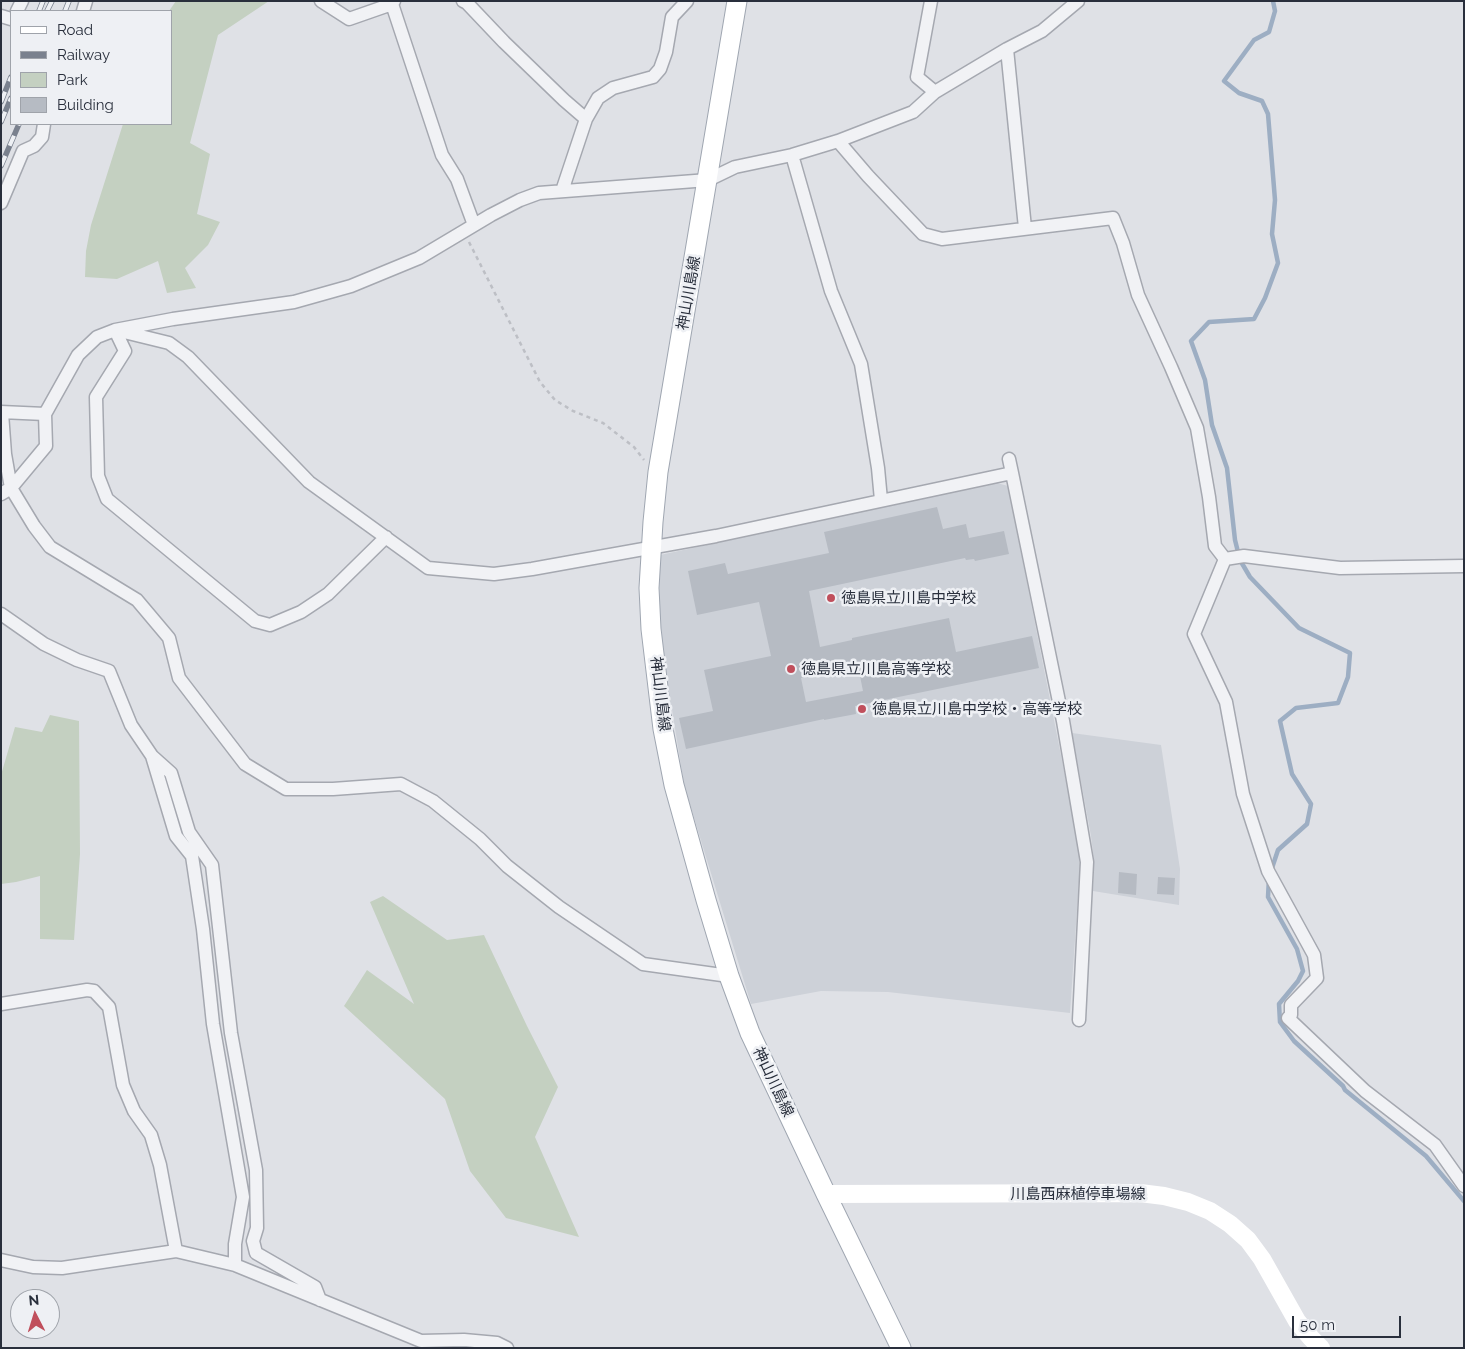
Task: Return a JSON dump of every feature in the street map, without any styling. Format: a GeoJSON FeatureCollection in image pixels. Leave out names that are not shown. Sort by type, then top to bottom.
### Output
{"type":"FeatureCollection","features":[{"type":"Feature","properties":{"kind":"main road","name":"神山川島線"},"geometry":{"type":"LineString","coordinates":[[737,1],[658,472],[649,588],[651,629],[663,729],[674,785],[729,976],[750,1034],[902,1348]]}},
{"type":"Feature","properties":{"kind":"main road","name":"川島西麻植停車場線"},"geometry":{"type":"LineString","coordinates":[[826,1194],[1140,1193],[1188,1202],[1210,1211],[1248,1240],[1262,1259],[1297,1321],[1310,1338],[1321,1348]]}},
{"type":"Feature","properties":{"kind":"street"},"geometry":{"type":"LineString","coordinates":[[321,1],[349,19],[393,3],[442,155],[457,178],[469,229]]}},
{"type":"Feature","properties":{"kind":"street"},"geometry":{"type":"LineString","coordinates":[[463,1],[468,3],[504,42],[564,100],[586,118]]}},
{"type":"Feature","properties":{"kind":"street"},"geometry":{"type":"LineString","coordinates":[[562,191],[586,118],[598,98],[613,88],[653,76],[660,69],[666,52],[672,17],[687,1]]}},
{"type":"Feature","properties":{"kind":"street"},"geometry":{"type":"LineString","coordinates":[[931,1],[916,77],[935,92]]}},
{"type":"Feature","properties":{"kind":"street"},"geometry":{"type":"LineString","coordinates":[[6,491],[46,446],[45,414],[78,355],[97,337],[115,330],[173,319],[294,302],[351,286],[419,258],[520,200],[540,193],[708,180],[735,167],[792,155],[838,141],[913,112],[935,92],[1007,49],[1042,31],[1078,1]]}},
{"type":"Feature","properties":{"kind":"street"},"geometry":{"type":"LineString","coordinates":[[1007,49],[1025,228]]}},
{"type":"Feature","properties":{"kind":"street"},"geometry":{"type":"LineString","coordinates":[[1,203],[23,151],[34,146],[42,137],[44,125]]}},
{"type":"Feature","properties":{"kind":"street"},"geometry":{"type":"LineString","coordinates":[[838,141],[868,176],[924,234],[942,239],[1113,218],[1138,295],[1197,428],[1215,546],[1234,558],[1340,568],[1464,566]]}},
{"type":"Feature","properties":{"kind":"street"},"geometry":{"type":"LineString","coordinates":[[792,155],[831,291],[861,364],[882,500]]}},
{"type":"Feature","properties":{"kind":"street"},"geometry":{"type":"LineString","coordinates":[[115,330],[169,343],[188,357],[309,482],[428,568],[494,574],[532,569],[716,536],[1012,473]]}},
{"type":"Feature","properties":{"kind":"street"},"geometry":{"type":"LineString","coordinates":[[115,330],[125,351],[96,396],[98,476],[107,500],[255,621],[270,625],[301,612],[328,594],[386,537]]}},
{"type":"Feature","properties":{"kind":"street"},"geometry":{"type":"LineString","coordinates":[[45,414],[1,412],[6,491],[50,547],[84,566],[136,600],[169,638],[179,678],[244,764],[286,789],[333,790],[400,784],[434,801],[480,839],[508,866],[559,907],[644,964],[729,976]]}},
{"type":"Feature","properties":{"kind":"street"},"geometry":{"type":"LineString","coordinates":[[1009,459],[1063,721],[1087,862],[1079,1020]]}},
{"type":"Feature","properties":{"kind":"street"},"geometry":{"type":"LineString","coordinates":[[1234,558],[1194,634],[1226,702],[1243,794],[1272,876],[1314,955],[1317,978],[1291,1004],[1290,1016],[1288,1018],[1366,1091],[1436,1145],[1464,1186]]}},
{"type":"Feature","properties":{"kind":"street"},"geometry":{"type":"LineString","coordinates":[[1,614],[44,644],[77,660],[109,671],[131,725],[152,756],[171,773],[189,832],[212,865],[231,1033],[256,1170],[257,1228],[253,1241],[256,1253],[315,1287],[320,1300]]}},
{"type":"Feature","properties":{"kind":"street"},"geometry":{"type":"LineString","coordinates":[[152,756],[176,836],[192,856],[214,1024],[243,1197],[235,1244],[235,1265]]}},
{"type":"Feature","properties":{"kind":"street"},"geometry":{"type":"LineString","coordinates":[[1,1004],[87,990],[94,991],[109,1007],[123,1085],[134,1111],[152,1135],[160,1165],[176,1251]]}},
{"type":"Feature","properties":{"kind":"street"},"geometry":{"type":"LineString","coordinates":[[1,1260],[33,1267],[62,1268],[176,1251],[235,1265],[421,1341],[464,1340],[497,1343],[507,1348]]}},
{"type":"Feature","properties":{"kind":"path"},"geometry":{"type":"LineString","coordinates":[[469,229],[540,382],[555,400],[573,412],[603,423],[634,447],[647,464],[658,472]]}},
{"type":"Feature","properties":{"kind":"shaded area","name":"徳島県立川島中学校・高等学校"},"geometry":{"type":"Polygon","coordinates":[[[997,483],[1008,486],[1077,837],[1080,865],[1070,1013],[888,992],[821,991],[751,1004],[684,785],[665,665],[659,610],[660,555],[997,483]]]}},
{"type":"Feature","properties":{"kind":"shaded area"},"geometry":{"type":"Polygon","coordinates":[[[1072,733],[1161,745],[1180,869],[1179,905],[1093,891],[1094,861],[1091,836],[1072,733]]]}},
{"type":"Feature","properties":{"kind":"green space"},"geometry":{"type":"Polygon","coordinates":[[[176,1],[269,1],[218,35],[190,143],[210,154],[197,214],[220,222],[208,245],[185,268],[196,288],[167,293],[158,261],[117,279],[85,277],[86,251],[91,225],[123,125],[172,125],[172,10],[170,10],[176,1]]]}},
{"type":"Feature","properties":{"kind":"green space"},"geometry":{"type":"Polygon","coordinates":[[[50,715],[79,721],[80,854],[74,940],[40,939],[40,876],[1,884],[1,775],[15,727],[42,732],[50,715]]]}},
{"type":"Feature","properties":{"kind":"green space"},"geometry":{"type":"Polygon","coordinates":[[[383,896],[447,940],[484,935],[558,1087],[535,1137],[579,1237],[506,1218],[470,1171],[445,1099],[344,1006],[367,970],[414,1004],[370,902],[383,896]]]}},
{"type":"Feature","properties":{"kind":"building"},"geometry":{"type":"Polygon","coordinates":[[[937,507],[943,529],[966,524],[969,538],[1004,531],[1009,554],[975,561],[974,559],[966,560],[965,558],[809,591],[820,647],[852,640],[852,638],[949,618],[956,652],[1032,636],[1039,668],[855,706],[856,714],[824,719],[686,749],[679,718],[713,711],[704,670],[771,656],[759,602],[697,615],[688,571],[725,563],[728,574],[829,553],[824,532],[937,507]],[[858,666],[801,678],[806,702],[863,691],[858,666]]]}},
{"type":"Feature","properties":{"kind":"building"},"geometry":{"type":"Polygon","coordinates":[[[1119,872],[1137,874],[1136,895],[1118,893],[1119,872]]]}},
{"type":"Feature","properties":{"kind":"building"},"geometry":{"type":"Polygon","coordinates":[[[1158,877],[1175,878],[1174,895],[1157,894],[1158,877]]]}},
{"type":"Feature","properties":{"kind":"waterway"},"geometry":{"type":"LineString","coordinates":[[1271,871],[1278,850],[1307,824],[1311,804],[1292,774],[1280,721],[1296,708],[1338,703],[1348,677],[1350,653],[1299,628],[1250,577],[1240,560],[1235,540],[1227,468],[1212,425],[1205,380],[1191,341],[1209,322],[1254,319],[1265,298],[1278,263],[1272,234],[1275,200],[1268,114],[1262,101],[1239,93],[1224,81],[1254,40],[1269,32],[1275,11],[1273,1]]}},
{"type":"Feature","properties":{"kind":"waterway"},"geometry":{"type":"LineString","coordinates":[[1269,878],[1268,897],[1297,949],[1303,971],[1298,981],[1279,1004],[1280,1022],[1294,1041],[1345,1090],[1426,1156],[1464,1201]]}},
{"type":"Feature","properties":{"kind":"railway"},"geometry":{"type":"LineString","coordinates":[[39,10],[43,1]]}},
{"type":"Feature","properties":{"kind":"railway"},"geometry":{"type":"LineString","coordinates":[[48,10],[52,1]]}},
{"type":"Feature","properties":{"kind":"railway"},"geometry":{"type":"LineString","coordinates":[[65,10],[69,1]]}},
{"type":"Feature","properties":{"kind":"railway"},"geometry":{"type":"LineString","coordinates":[[1,102],[10,80]]}},
{"type":"Feature","properties":{"kind":"railway"},"geometry":{"type":"LineString","coordinates":[[1,122],[10,100]]}},
{"type":"Feature","properties":{"kind":"railway"},"geometry":{"type":"LineString","coordinates":[[1,166],[19,125]]}},
{"type":"Feature","properties":{"kind":"place","name":"徳島県立川島中学校"},"geometry":{"type":"Point","coordinates":[831,598]}},
{"type":"Feature","properties":{"kind":"place","name":"徳島県立川島高等学校"},"geometry":{"type":"Point","coordinates":[791,669]}},
{"type":"Feature","properties":{"kind":"place","name":"徳島県立川島中学校・高等学校"},"geometry":{"type":"Point","coordinates":[862,709]}}]}
